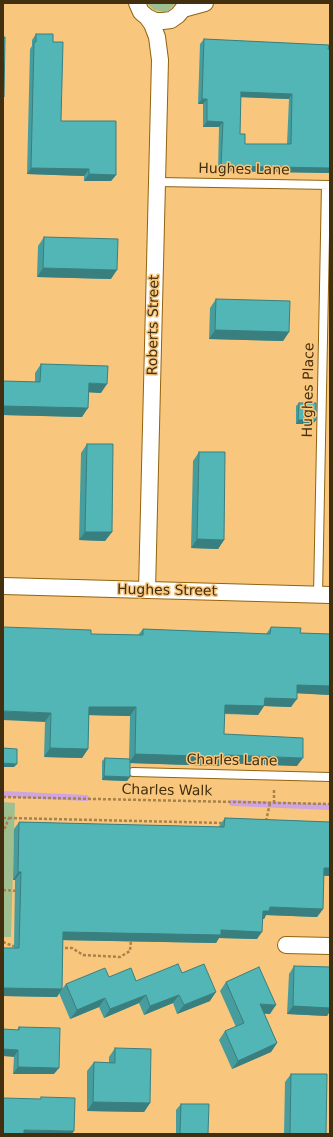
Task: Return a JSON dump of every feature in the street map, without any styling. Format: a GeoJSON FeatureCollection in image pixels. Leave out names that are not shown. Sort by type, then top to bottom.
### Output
{"type":"FeatureCollection","features":[{"type":"Feature","properties":{"kind":"street","name":"Roberts Street"},"geometry":{"type":"LineString","coordinates":[[137,3],[141,12],[152,24],[157,37],[160,60],[147,590]]}},
{"type":"Feature","properties":{"kind":"street"},"geometry":{"type":"LineString","coordinates":[[147,17],[155,21],[205,3]]}},
{"type":"Feature","properties":{"kind":"street","name":"Roberts Street"},"geometry":{"type":"LineString","coordinates":[[160,60],[167,27],[180,11]]}},
{"type":"Feature","properties":{"kind":"street","name":"Hughes Street"},"geometry":{"type":"LineString","coordinates":[[3,586],[324,595]]}},
{"type":"Feature","properties":{"kind":"street"},"geometry":{"type":"LineString","coordinates":[[286,945],[330,946]]}},
{"type":"Feature","properties":{"kind":"lane","name":"Hughes Lane"},"geometry":{"type":"LineString","coordinates":[[158,182],[328,185]]}},
{"type":"Feature","properties":{"kind":"lane","name":"Hughes Place"},"geometry":{"type":"LineString","coordinates":[[324,595],[328,185]]}},
{"type":"Feature","properties":{"kind":"lane","name":"Charles Lane"},"geometry":{"type":"LineString","coordinates":[[132,772],[330,777]]}},
{"type":"Feature","properties":{"kind":"path","name":"Charles Walk"},"geometry":{"type":"LineString","coordinates":[[3,797],[330,804]]}},
{"type":"Feature","properties":{"kind":"path"},"geometry":{"type":"LineString","coordinates":[[265,824],[270,803]]}},
{"type":"Feature","properties":{"kind":"path"},"geometry":{"type":"LineString","coordinates":[[3,818],[225,823]]}},
{"type":"Feature","properties":{"kind":"path"},"geometry":{"type":"LineString","coordinates":[[3,832],[9,818]]}},
{"type":"Feature","properties":{"kind":"path"},"geometry":{"type":"LineString","coordinates":[[3,890],[25,891]]}},
{"type":"Feature","properties":{"kind":"path"},"geometry":{"type":"LineString","coordinates":[[57,948],[72,948],[83,955],[120,957],[130,951],[131,935]]}},
{"type":"Feature","properties":{"kind":"path"},"geometry":{"type":"LineString","coordinates":[[3,942],[20,947]]}},
{"type":"Feature","properties":{"kind":"green space"},"geometry":{"type":"Polygon","coordinates":[[[147,3],[176,3],[169,10],[164,12],[154,10],[147,3]]]}},
{"type":"Feature","properties":{"kind":"green space"},"geometry":{"type":"Polygon","coordinates":[[[3,802],[15,803],[11,937],[3,937],[3,802]]]}},
{"type":"Feature","properties":{"kind":"building"},"geometry":{"type":"Polygon","coordinates":[[[36,34],[53,34],[53,42],[63,42],[61,121],[116,121],[116,175],[89,174],[89,169],[31,168],[34,42],[36,42],[36,34]]]}},
{"type":"Feature","properties":{"kind":"building"},"geometry":{"type":"Polygon","coordinates":[[[3,37],[5,37],[4,97],[3,97],[3,37]]]}},
{"type":"Feature","properties":{"kind":"building"},"geometry":{"type":"Polygon","coordinates":[[[204,39],[329,45],[330,168],[221,166],[223,122],[207,121],[207,99],[202,99],[204,39]],[[241,92],[240,134],[245,134],[245,144],[291,144],[292,94],[241,92]]]}},
{"type":"Feature","properties":{"kind":"building"},"geometry":{"type":"Polygon","coordinates":[[[44,237],[118,239],[117,270],[43,268],[44,237]]]}},
{"type":"Feature","properties":{"kind":"building"},"geometry":{"type":"Polygon","coordinates":[[[216,299],[290,301],[289,332],[215,330],[216,299]]]}},
{"type":"Feature","properties":{"kind":"building"},"geometry":{"type":"Polygon","coordinates":[[[41,364],[108,366],[107,384],[89,383],[88,408],[3,406],[3,381],[40,382],[41,364]]]}},
{"type":"Feature","properties":{"kind":"building"},"geometry":{"type":"Polygon","coordinates":[[[299,403],[316,403],[316,420],[298,420],[299,403]]]}},
{"type":"Feature","properties":{"kind":"building"},"geometry":{"type":"Polygon","coordinates":[[[87,444],[113,444],[112,532],[85,532],[87,444]]]}},
{"type":"Feature","properties":{"kind":"building"},"geometry":{"type":"Polygon","coordinates":[[[199,452],[225,452],[224,540],[197,539],[199,452]]]}},
{"type":"Feature","properties":{"kind":"building"},"geometry":{"type":"Polygon","coordinates":[[[3,627],[91,630],[91,634],[143,635],[143,629],[270,634],[271,627],[301,628],[300,633],[330,634],[330,686],[297,685],[297,699],[265,698],[264,706],[225,705],[224,734],[303,738],[303,758],[135,754],[136,707],[89,707],[88,749],[50,748],[51,713],[3,711],[3,627]]]}},
{"type":"Feature","properties":{"kind":"building"},"geometry":{"type":"Polygon","coordinates":[[[3,748],[17,749],[17,764],[3,763],[3,748]]]}},
{"type":"Feature","properties":{"kind":"building"},"geometry":{"type":"Polygon","coordinates":[[[105,758],[130,759],[130,777],[104,776],[105,758]]]}},
{"type":"Feature","properties":{"kind":"building"},"geometry":{"type":"Polygon","coordinates":[[[225,818],[330,822],[330,868],[324,868],[323,909],[270,907],[269,911],[263,911],[262,932],[221,930],[221,935],[63,932],[62,989],[3,988],[3,948],[19,948],[21,872],[18,872],[19,822],[224,827],[225,818]]]}},
{"type":"Feature","properties":{"kind":"building"},"geometry":{"type":"Polygon","coordinates":[[[178,964],[182,973],[204,964],[216,992],[184,1005],[179,995],[150,1006],[146,995],[110,1009],[105,998],[77,1010],[66,984],[105,968],[109,977],[131,968],[136,981],[178,964]]]}},
{"type":"Feature","properties":{"kind":"building"},"geometry":{"type":"Polygon","coordinates":[[[294,966],[330,967],[330,1008],[293,1006],[294,966]]]}},
{"type":"Feature","properties":{"kind":"building"},"geometry":{"type":"Polygon","coordinates":[[[259,967],[276,1005],[260,1004],[277,1043],[238,1061],[225,1031],[244,1023],[226,982],[259,967]]]}},
{"type":"Feature","properties":{"kind":"building"},"geometry":{"type":"Polygon","coordinates":[[[19,1027],[60,1028],[59,1068],[18,1067],[18,1050],[3,1049],[3,1029],[19,1030],[19,1027]]]}},
{"type":"Feature","properties":{"kind":"building"},"geometry":{"type":"Polygon","coordinates":[[[115,1048],[151,1049],[150,1103],[93,1102],[94,1062],[115,1063],[115,1048]]]}},
{"type":"Feature","properties":{"kind":"building"},"geometry":{"type":"Polygon","coordinates":[[[291,1074],[327,1074],[326,1134],[290,1134],[291,1074]]]}},
{"type":"Feature","properties":{"kind":"building"},"geometry":{"type":"Polygon","coordinates":[[[41,1097],[75,1098],[74,1131],[24,1130],[24,1134],[3,1134],[3,1098],[41,1099],[41,1097]]]}},
{"type":"Feature","properties":{"kind":"building"},"geometry":{"type":"Polygon","coordinates":[[[181,1104],[209,1104],[208,1134],[180,1134],[181,1104]]]}},
{"type":"Feature","properties":{"kind":"waterway"},"geometry":{"type":"LineString","coordinates":[[3,794],[86,798]]}},
{"type":"Feature","properties":{"kind":"waterway"},"geometry":{"type":"LineString","coordinates":[[232,803],[330,807]]}}]}
